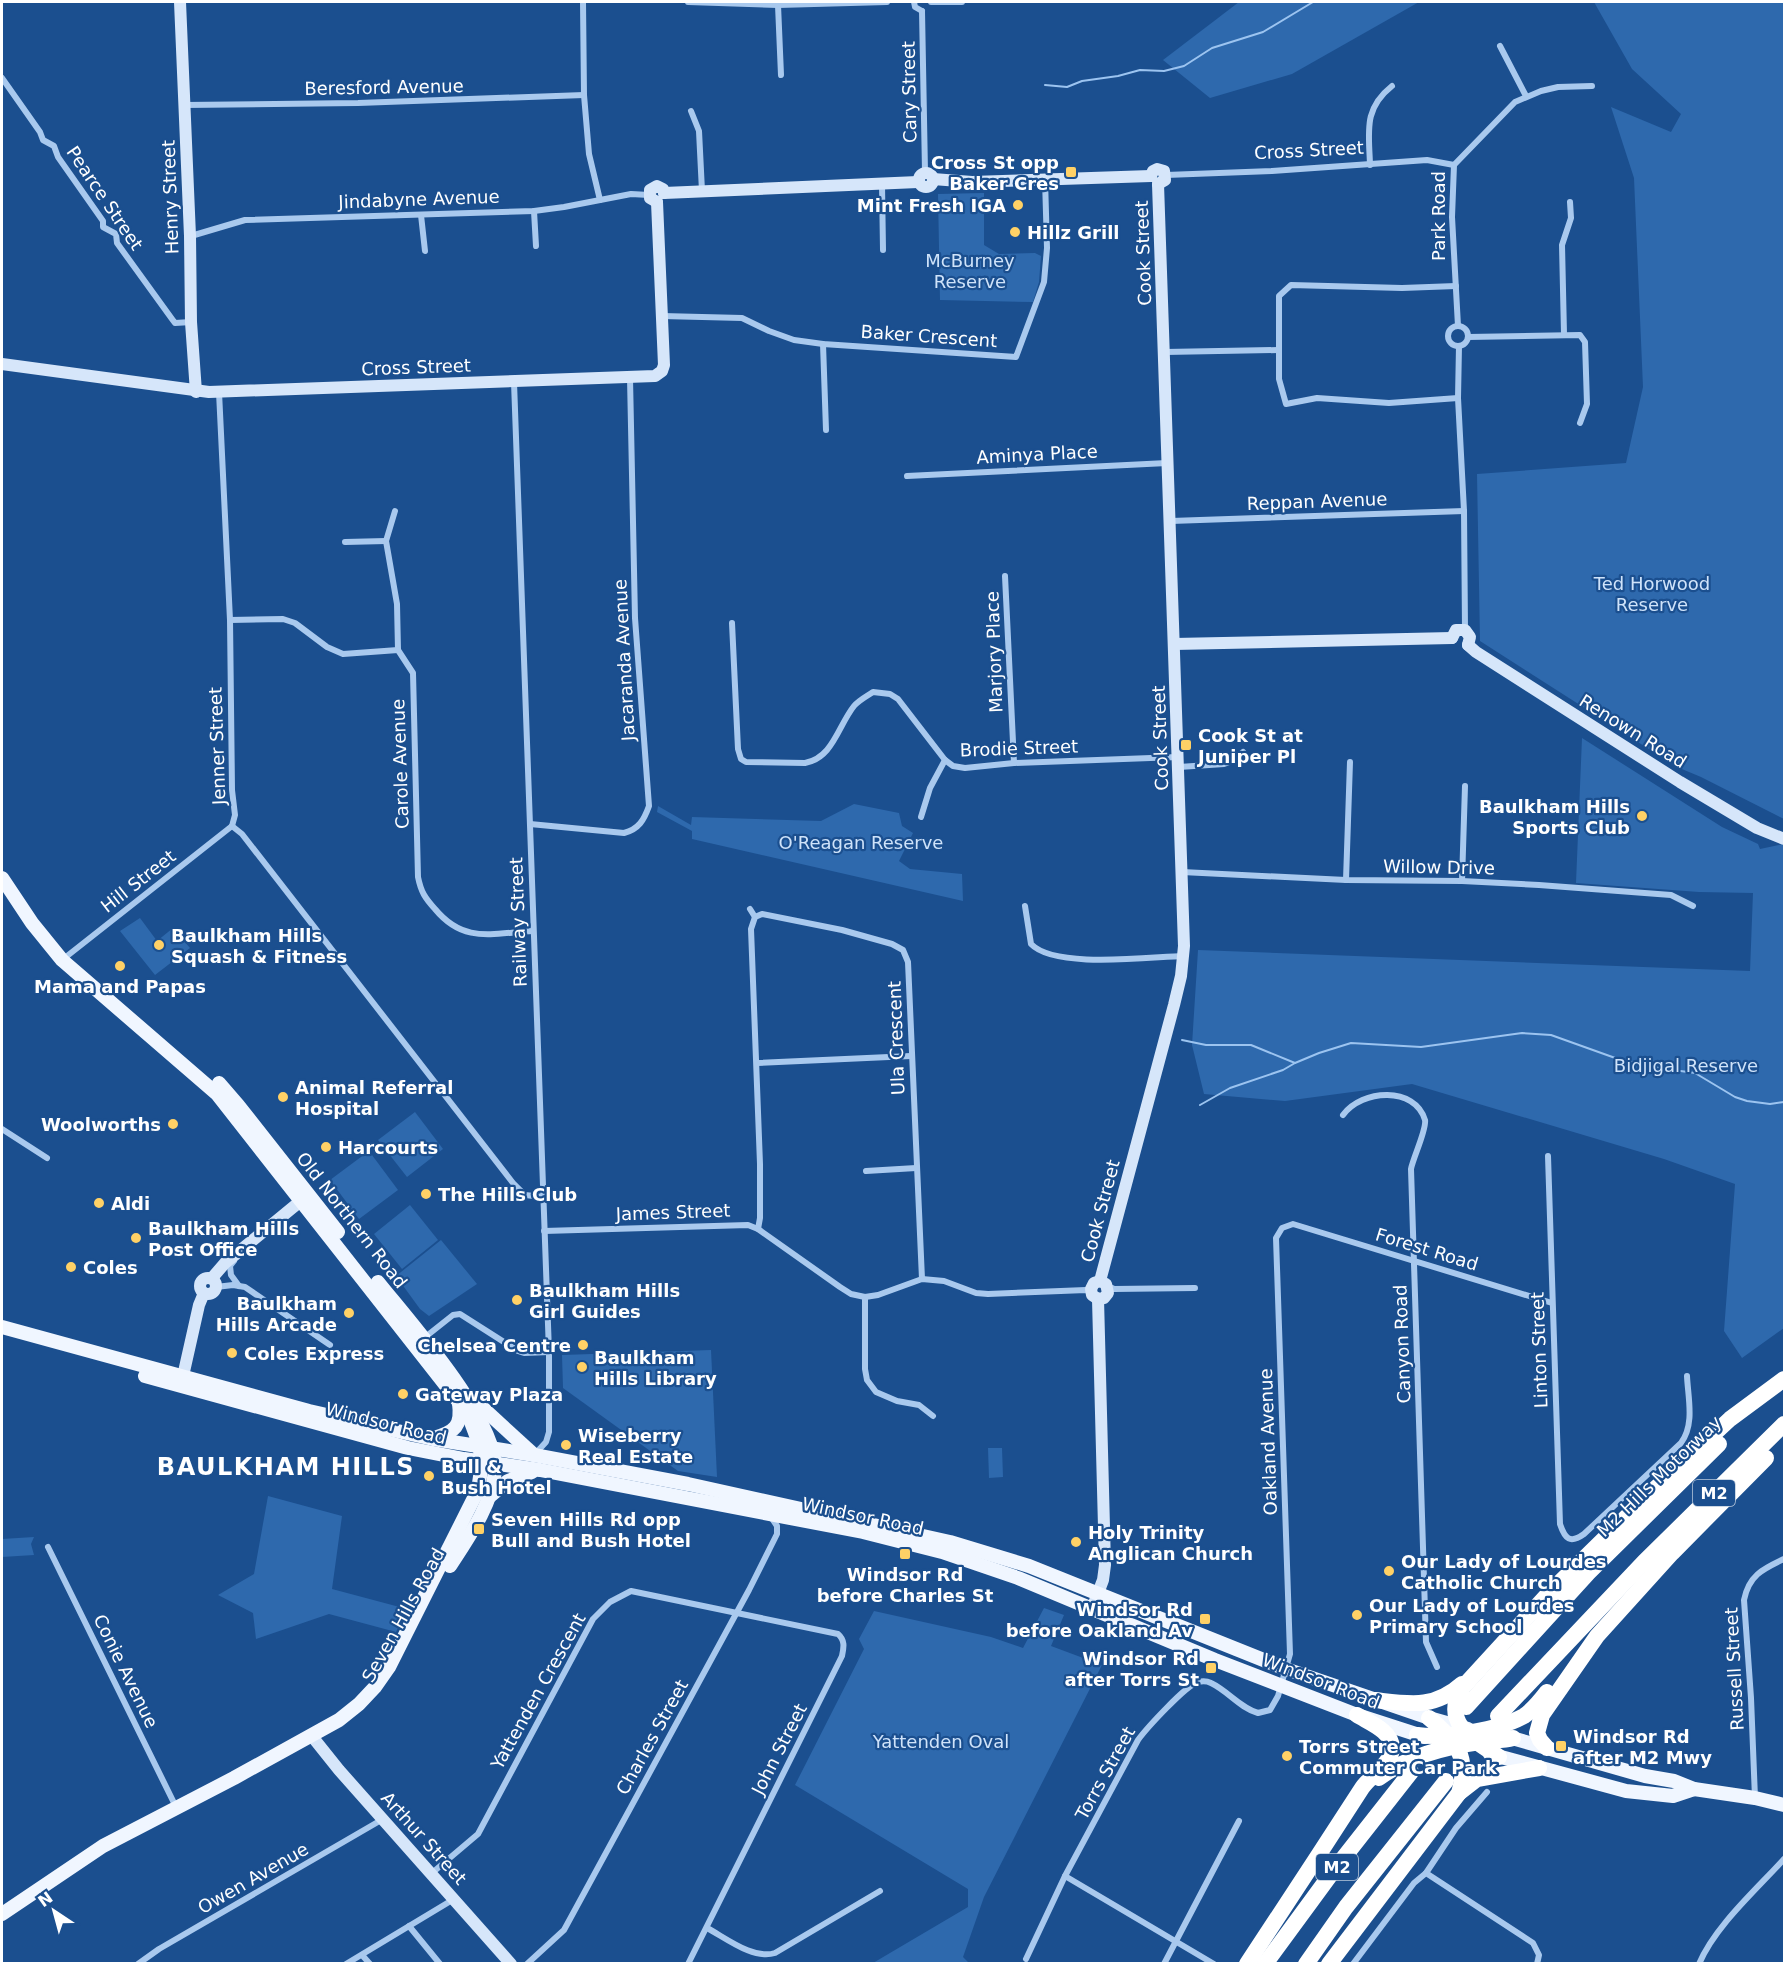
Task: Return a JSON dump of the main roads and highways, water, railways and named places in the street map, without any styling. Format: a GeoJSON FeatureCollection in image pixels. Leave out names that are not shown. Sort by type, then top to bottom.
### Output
{"type":"FeatureCollection","features":[{"type":"Feature","properties":{"kind":"highway"},"geometry":{"type":"LineString","coordinates":[[1459,1793],[1463,1777],[1464,1736],[1456,1713],[1458,1694],[1550,1592],[1675,1469],[1730,1419],[1785,1381]]}},
{"type":"Feature","properties":{"kind":"highway","name":"M2 Hills Motorway"},"geometry":{"type":"LineString","coordinates":[[1466,1707],[1596,1565],[1785,1381]]}},
{"type":"Feature","properties":{"kind":"highway","name":"M2"},"geometry":{"type":"LineString","coordinates":[[1498,1716],[1637,1570],[1785,1424]]}},
{"type":"Feature","properties":{"kind":"highway"},"geometry":{"type":"LineString","coordinates":[[1346,1814],[1379,1777],[1392,1768],[1464,1736],[1508,1722],[1530,1712],[1575,1656],[1672,1552],[1785,1437]]}},
{"type":"Feature","properties":{"kind":"highway"},"geometry":{"type":"LineString","coordinates":[[1547,1748],[1537,1733],[1542,1715],[1597,1635]]}},
{"type":"Feature","properties":{"kind":"highway"},"geometry":{"type":"LineString","coordinates":[[1376,1700],[1416,1704],[1442,1699],[1456,1690],[1486,1661]]}},
{"type":"Feature","properties":{"kind":"highway"},"geometry":{"type":"LineString","coordinates":[[1247,1964],[1364,1785],[1392,1751],[1391,1742],[1385,1733],[1357,1716]]}},
{"type":"Feature","properties":{"kind":"highway"},"geometry":{"type":"LineString","coordinates":[[1429,1718],[1499,1756]]}},
{"type":"Feature","properties":{"kind":"highway"},"geometry":{"type":"LineString","coordinates":[[1417,1735],[1513,1738]]}},
{"type":"Feature","properties":{"kind":"highway"},"geometry":{"type":"LineString","coordinates":[[1329,1964],[1459,1793],[1477,1779],[1539,1768]]}},
{"type":"Feature","properties":{"kind":"highway","name":"M2"},"geometry":{"type":"LineString","coordinates":[[1265,1964],[1334,1870],[1412,1772]]}},
{"type":"Feature","properties":{"kind":"highway","name":"M2"},"geometry":{"type":"LineString","coordinates":[[1306,1964],[1346,1907],[1446,1781]]}},
{"type":"Feature","properties":{"kind":"main road","name":"Old Northern Road"},"geometry":{"type":"LineString","coordinates":[[2,878],[32,923],[62,960],[144,1030],[155,1034],[218,1082],[459,1394]]}},
{"type":"Feature","properties":{"kind":"main road","name":"Old Northern Road"},"geometry":{"type":"LineString","coordinates":[[306,1198],[423,1339],[459,1394],[471,1422],[486,1447],[488,1463]]}},
{"type":"Feature","properties":{"kind":"main road","name":"Windsor Road"},"geometry":{"type":"LineString","coordinates":[[2,1327],[408,1448],[540,1470],[863,1532],[942,1552],[1018,1578],[1357,1716],[1417,1735]]}},
{"type":"Feature","properties":{"kind":"main road","name":"Windsor Road"},"geometry":{"type":"LineString","coordinates":[[2,1335],[182,1382],[433,1439],[534,1455],[721,1491],[918,1534],[982,1551],[1029,1566],[1286,1669],[1429,1718]]}},
{"type":"Feature","properties":{"kind":"main road"},"geometry":{"type":"LineString","coordinates":[[433,1439],[452,1432],[457,1426],[460,1416],[459,1394]]}},
{"type":"Feature","properties":{"kind":"main road"},"geometry":{"type":"LineString","coordinates":[[459,1394],[534,1455]]}},
{"type":"Feature","properties":{"kind":"main road","name":"Seven Hills Road"},"geometry":{"type":"LineString","coordinates":[[3,1911],[103,1846],[313,1738],[348,1724],[379,1695],[394,1672],[444,1574],[470,1533],[493,1484],[488,1463]]}},
{"type":"Feature","properties":{"kind":"main road","name":"Seven Hills Road"},"geometry":{"type":"LineString","coordinates":[[313,1738],[359,1704],[389,1667],[473,1503],[488,1463]]}},
{"type":"Feature","properties":{"kind":"main road"},"geometry":{"type":"LineString","coordinates":[[488,1498],[495,1490],[513,1478],[540,1470]]}},
{"type":"Feature","properties":{"kind":"main road"},"geometry":{"type":"LineString","coordinates":[[1513,1738],[1645,1776],[1674,1781],[1694,1790],[1785,1804]]}},
{"type":"Feature","properties":{"kind":"main road"},"geometry":{"type":"LineString","coordinates":[[1499,1756],[1626,1791],[1672,1796],[1694,1790]]}},
{"type":"Feature","properties":{"kind":"waterway"},"geometry":{"type":"LineString","coordinates":[[1045,85],[1067,87],[1082,81],[1140,70],[1164,71],[1184,66],[1212,48],[1263,32],[1313,2]]}},
{"type":"Feature","properties":{"kind":"waterway"},"geometry":{"type":"LineString","coordinates":[[1200,1105],[1230,1088],[1351,1043],[1421,1047],[1522,1033],[1551,1035],[1618,1059],[1695,1073],[1735,1097],[1747,1101],[1770,1104],[1784,1102]]}},
{"type":"Feature","properties":{"kind":"waterway"},"geometry":{"type":"LineString","coordinates":[[1182,1040],[1206,1045],[1251,1045],[1295,1063]]}},
{"type":"Feature","properties":{"kind":"place","name":"Cross St opp Baker Cres"},"geometry":{"type":"Point","coordinates":[1071,172]}},
{"type":"Feature","properties":{"kind":"place","name":"Mint Fresh IGA"},"geometry":{"type":"Point","coordinates":[1018,205]}},
{"type":"Feature","properties":{"kind":"place","name":"Hillz Grill"},"geometry":{"type":"Point","coordinates":[1015,232]}},
{"type":"Feature","properties":{"kind":"place","name":"Cook St at Juniper Pl"},"geometry":{"type":"Point","coordinates":[1186,745]}},
{"type":"Feature","properties":{"kind":"place","name":"Baulkham Hills Sports Club"},"geometry":{"type":"Point","coordinates":[1642,816]}},
{"type":"Feature","properties":{"kind":"place","name":"Baulkham Hills Squash & Fitness"},"geometry":{"type":"Point","coordinates":[159,945]}},
{"type":"Feature","properties":{"kind":"place","name":"Mama and Papas"},"geometry":{"type":"Point","coordinates":[120,966]}},
{"type":"Feature","properties":{"kind":"place","name":"Animal Referral Hospital"},"geometry":{"type":"Point","coordinates":[283,1097]}},
{"type":"Feature","properties":{"kind":"place","name":"Woolworths"},"geometry":{"type":"Point","coordinates":[173,1124]}},
{"type":"Feature","properties":{"kind":"place","name":"Harcourts"},"geometry":{"type":"Point","coordinates":[326,1147]}},
{"type":"Feature","properties":{"kind":"place","name":"The Hills Club"},"geometry":{"type":"Point","coordinates":[426,1194]}},
{"type":"Feature","properties":{"kind":"place","name":"Aldi"},"geometry":{"type":"Point","coordinates":[99,1203]}},
{"type":"Feature","properties":{"kind":"place","name":"Baulkham Hills Post Office"},"geometry":{"type":"Point","coordinates":[136,1238]}},
{"type":"Feature","properties":{"kind":"place","name":"Coles"},"geometry":{"type":"Point","coordinates":[71,1267]}},
{"type":"Feature","properties":{"kind":"place","name":"Baulkham Hills Girl Guides"},"geometry":{"type":"Point","coordinates":[517,1300]}},
{"type":"Feature","properties":{"kind":"place","name":"Baulkham Hills Arcade"},"geometry":{"type":"Point","coordinates":[349,1313]}},
{"type":"Feature","properties":{"kind":"place","name":"Chelsea Centre"},"geometry":{"type":"Point","coordinates":[583,1345]}},
{"type":"Feature","properties":{"kind":"place","name":"Coles Express"},"geometry":{"type":"Point","coordinates":[232,1353]}},
{"type":"Feature","properties":{"kind":"place","name":"Baulkham Hills Library"},"geometry":{"type":"Point","coordinates":[582,1367]}},
{"type":"Feature","properties":{"kind":"place","name":"Gateway Plaza"},"geometry":{"type":"Point","coordinates":[403,1394]}},
{"type":"Feature","properties":{"kind":"place","name":"Wiseberry Real Estate"},"geometry":{"type":"Point","coordinates":[566,1445]}},
{"type":"Feature","properties":{"kind":"place","name":"Bull & Bush Hotel"},"geometry":{"type":"Point","coordinates":[429,1476]}},
{"type":"Feature","properties":{"kind":"place","name":"Seven Hills Rd opp Bull and Bush Hotel"},"geometry":{"type":"Point","coordinates":[479,1529]}},
{"type":"Feature","properties":{"kind":"place","name":"Holy Trinity Anglican Church"},"geometry":{"type":"Point","coordinates":[1076,1542]}},
{"type":"Feature","properties":{"kind":"place","name":"Windsor Rd before Charles St"},"geometry":{"type":"Point","coordinates":[905,1554]}},
{"type":"Feature","properties":{"kind":"place","name":"Our Lady of Lourdes Catholic Church"},"geometry":{"type":"Point","coordinates":[1389,1571]}},
{"type":"Feature","properties":{"kind":"place","name":"Our Lady of Lourdes Primary School"},"geometry":{"type":"Point","coordinates":[1357,1615]}},
{"type":"Feature","properties":{"kind":"place","name":"Windsor Rd before Oakland Av"},"geometry":{"type":"Point","coordinates":[1205,1619]}},
{"type":"Feature","properties":{"kind":"place","name":"Windsor Rd after Torrs St"},"geometry":{"type":"Point","coordinates":[1211,1668]}},
{"type":"Feature","properties":{"kind":"place","name":"Windsor Rd after M2 Mwy"},"geometry":{"type":"Point","coordinates":[1561,1746]}},
{"type":"Feature","properties":{"kind":"place","name":"Torrs Street Commuter Car Park"},"geometry":{"type":"Point","coordinates":[1287,1756]}},
{"type":"Feature","properties":{"kind":"district","name":"BAULKHAM HILLS"},"geometry":{"type":"Point","coordinates":[286,1467]}},
{"type":"Feature","properties":{"kind":"park label","name":"McBurney Reserve"},"geometry":{"type":"Point","coordinates":[970,270]}},
{"type":"Feature","properties":{"kind":"park label","name":"Ted Horwood Reserve"},"geometry":{"type":"Point","coordinates":[1652,593]}},
{"type":"Feature","properties":{"kind":"park label","name":"O'Reagan Reserve"},"geometry":{"type":"Point","coordinates":[861,842]}},
{"type":"Feature","properties":{"kind":"park label","name":"Bidjigal Reserve"},"geometry":{"type":"Point","coordinates":[1686,1065]}},
{"type":"Feature","properties":{"kind":"park label","name":"Yattenden Oval"},"geometry":{"type":"Point","coordinates":[941,1741]}}]}
